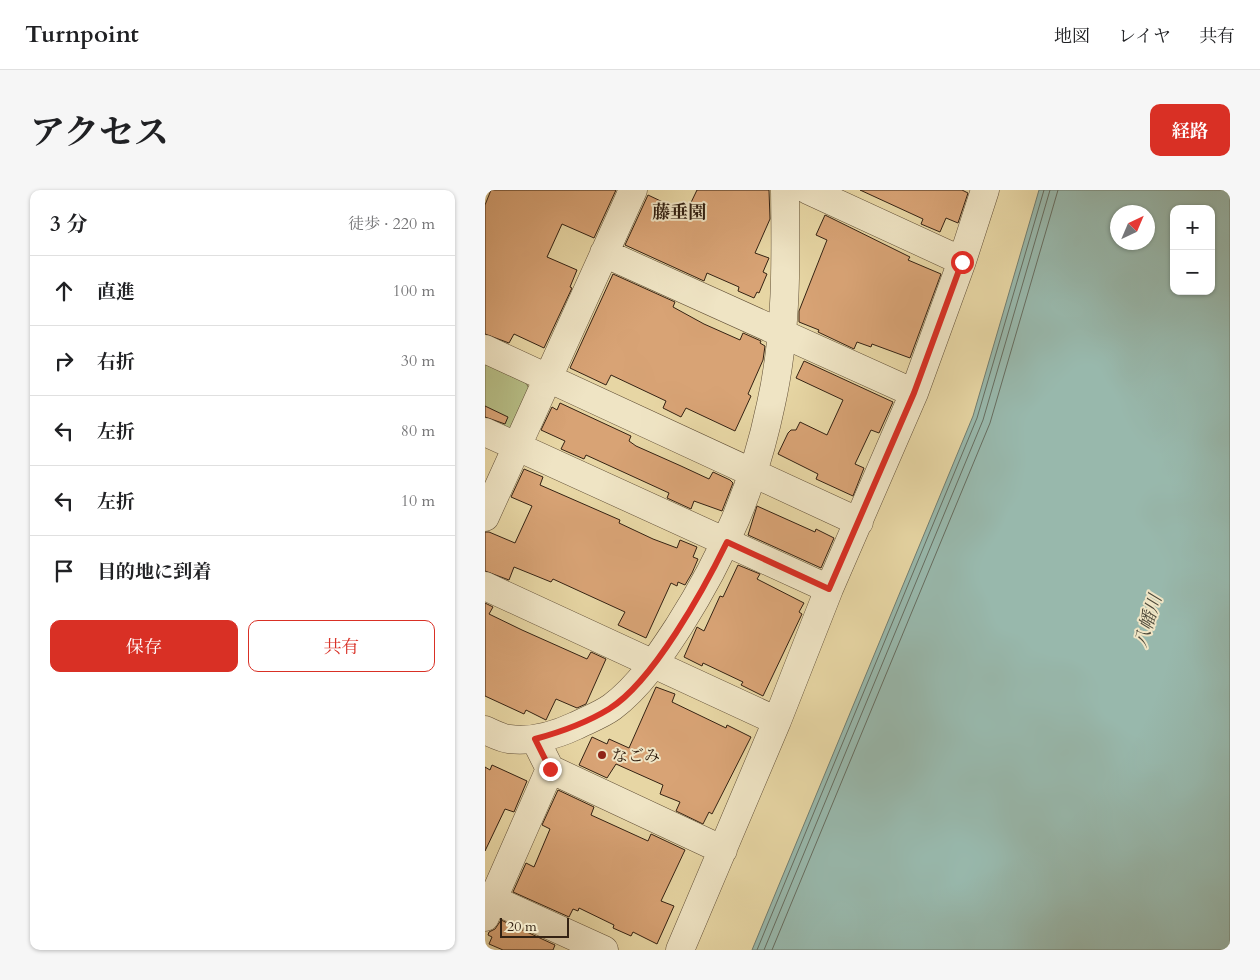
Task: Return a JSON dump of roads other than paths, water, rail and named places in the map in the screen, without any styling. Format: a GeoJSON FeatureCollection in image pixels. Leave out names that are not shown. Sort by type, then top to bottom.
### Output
{"type":"FeatureCollection","features":[{"type":"Feature","properties":{"kind":"street"},"geometry":{"type":"LineString","coordinates":[[485,517],[633,190]]}},
{"type":"Feature","properties":{"kind":"street"},"geometry":{"type":"LineString","coordinates":[[485,730],[509,739],[535,739],[566,730],[610,708],[635,686],[653,663],[708,581],[727,542],[754,472],[771,404],[783,332],[787,274],[785,190]]}},
{"type":"Feature","properties":{"kind":"street"},"geometry":{"type":"LineString","coordinates":[[808,190],[962,262]]}},
{"type":"Feature","properties":{"kind":"street"},"geometry":{"type":"LineString","coordinates":[[680,950],[777,721],[829,589],[914,393],[962,262],[985,190]]}},
{"type":"Feature","properties":{"kind":"street"},"geometry":{"type":"LineString","coordinates":[[604,253],[783,332],[914,393]]}},
{"type":"Feature","properties":{"kind":"street"},"geometry":{"type":"LineString","coordinates":[[485,350],[754,472],[859,522]]}},
{"type":"Feature","properties":{"kind":"street"},"geometry":{"type":"LineString","coordinates":[[485,432],[829,589]]}},
{"type":"Feature","properties":{"kind":"street"},"geometry":{"type":"LineString","coordinates":[[485,586],[777,721]]}},
{"type":"Feature","properties":{"kind":"street"},"geometry":{"type":"LineString","coordinates":[[535,739],[550,769],[723,850]]}},
{"type":"Feature","properties":{"kind":"street"},"geometry":{"type":"LineString","coordinates":[[550,769],[488,904],[604,950]]}},
{"type":"Feature","properties":{"kind":"water","name":"八幡川"},"geometry":{"type":"Polygon","coordinates":[[[1039,190],[1230,190],[1230,950],[752,950],[973,416],[1039,190]]]}},
{"type":"Feature","properties":{"kind":"place","name":"なごみ"},"geometry":{"type":"Point","coordinates":[602,755]}},
{"type":"Feature","properties":{"kind":"district","name":"藤垂園"},"geometry":{"type":"Point","coordinates":[679,212]}}]}
